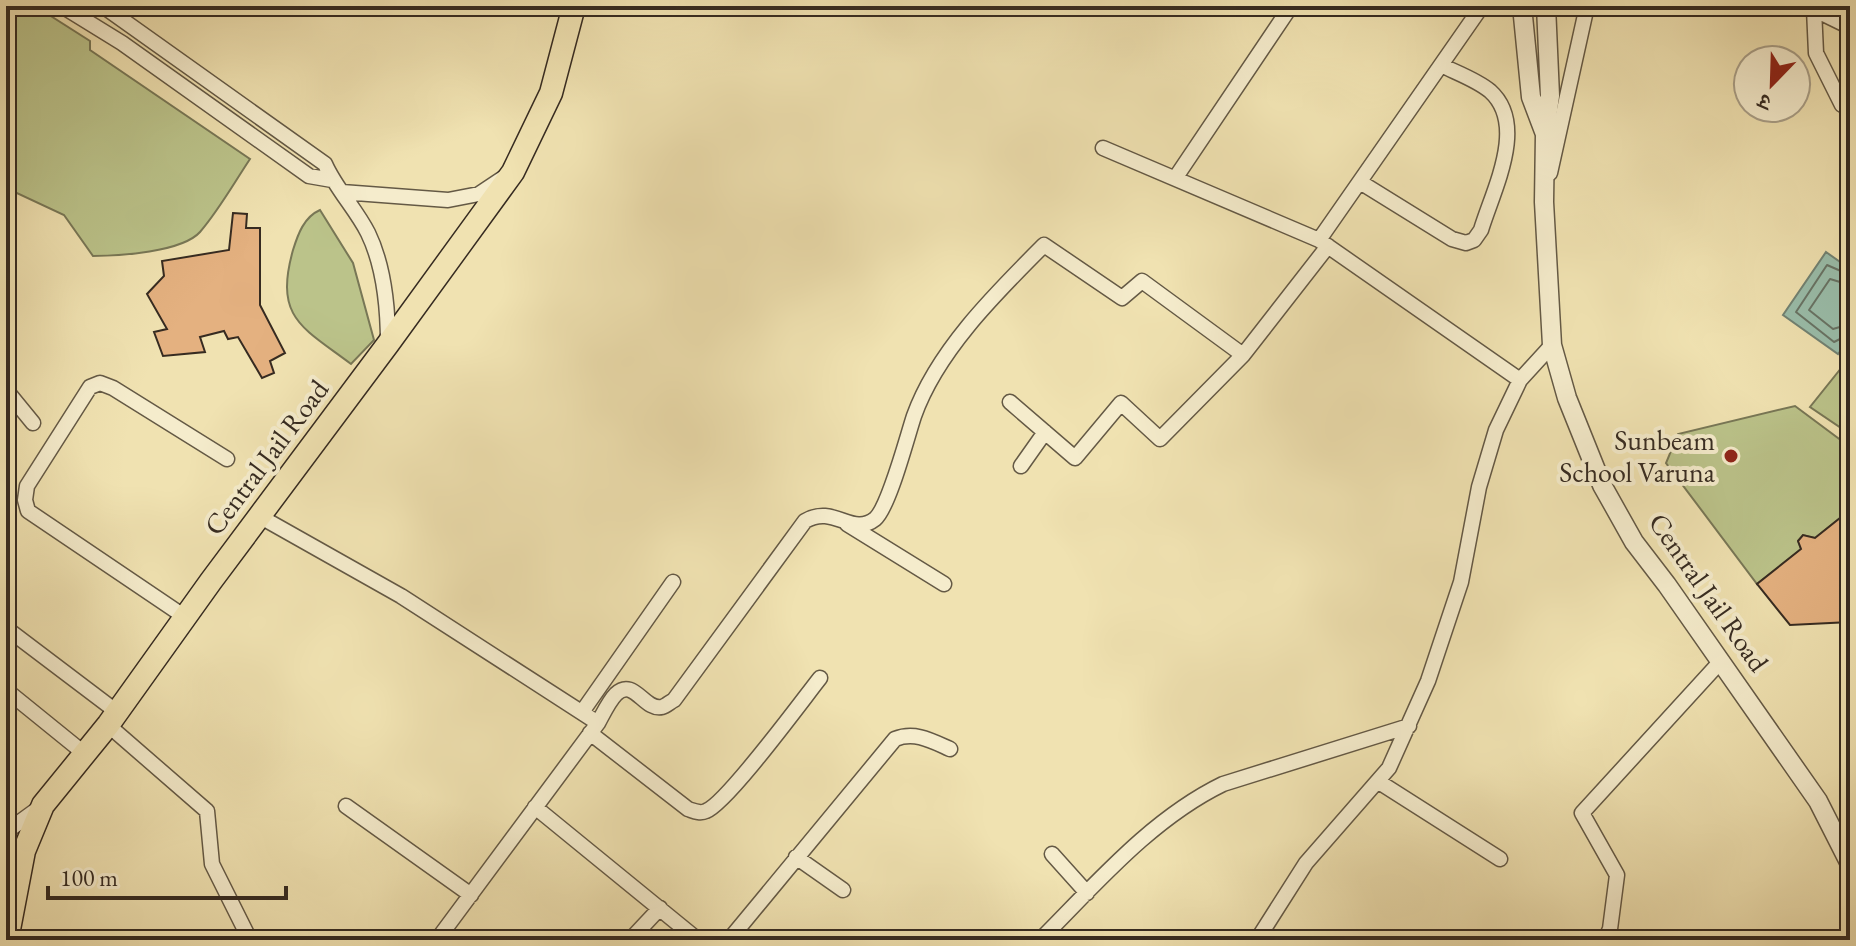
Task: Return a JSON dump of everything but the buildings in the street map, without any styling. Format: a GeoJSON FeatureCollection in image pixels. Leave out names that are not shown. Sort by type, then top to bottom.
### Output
{"type":"FeatureCollection","features":[{"type":"Feature","properties":{"kind":"main road","name":"Central Jail Road"},"geometry":{"type":"LineString","coordinates":[[7,940],[24,851],[43,805],[113,718],[513,172],[551,93],[574,6]]}},
{"type":"Feature","properties":{"kind":"street"},"geometry":{"type":"LineString","coordinates":[[62,6],[122,43],[309,176],[337,186],[448,200],[479,194],[513,172]]}},
{"type":"Feature","properties":{"kind":"street"},"geometry":{"type":"LineString","coordinates":[[103,6],[321,159],[368,234],[388,306],[388,344]]}},
{"type":"Feature","properties":{"kind":"street"},"geometry":{"type":"LineString","coordinates":[[1176,177],[1291,6]]}},
{"type":"Feature","properties":{"kind":"street"},"geometry":{"type":"LineString","coordinates":[[1010,402],[1075,458],[1121,403],[1160,439],[1243,355],[1323,243],[1360,182],[1482,6]]}},
{"type":"Feature","properties":{"kind":"street","name":"Central Jail Road"},"geometry":{"type":"LineString","coordinates":[[1522,6],[1531,97],[1545,134],[1544,202],[1552,345],[1567,398],[1602,485],[1634,542],[1818,801],[1850,864]]}},
{"type":"Feature","properties":{"kind":"street"},"geometry":{"type":"LineString","coordinates":[[1545,134],[1550,96],[1546,6]]}},
{"type":"Feature","properties":{"kind":"street"},"geometry":{"type":"LineString","coordinates":[[1544,202],[1587,6]]}},
{"type":"Feature","properties":{"kind":"street"},"geometry":{"type":"LineString","coordinates":[[1811,8],[1850,27]]}},
{"type":"Feature","properties":{"kind":"street"},"geometry":{"type":"LineString","coordinates":[[1811,8],[1816,53],[1842,105]]}},
{"type":"Feature","properties":{"kind":"street"},"geometry":{"type":"LineString","coordinates":[[1360,182],[1452,239],[1466,243],[1474,240],[1481,230],[1505,152],[1509,130],[1506,112],[1487,89],[1441,65]]}},
{"type":"Feature","properties":{"kind":"street"},"geometry":{"type":"LineString","coordinates":[[1103,148],[1323,243],[1520,380]]}},
{"type":"Feature","properties":{"kind":"street"},"geometry":{"type":"LineString","coordinates":[[847,524],[866,523],[879,514],[928,385],[996,293],[1044,245],[1122,298],[1142,281],[1243,355]]}},
{"type":"Feature","properties":{"kind":"street"},"geometry":{"type":"LineString","coordinates":[[1257,940],[1306,863],[1389,768],[1428,681],[1461,582],[1486,458],[1520,380],[1552,345]]}},
{"type":"Feature","properties":{"kind":"street"},"geometry":{"type":"LineString","coordinates":[[185,617],[28,511],[25,500],[27,486],[90,387],[100,383],[227,459]]}},
{"type":"Feature","properties":{"kind":"street"},"geometry":{"type":"LineString","coordinates":[[6,390],[33,423]]}},
{"type":"Feature","properties":{"kind":"street"},"geometry":{"type":"LineString","coordinates":[[1021,466],[1045,432]]}},
{"type":"Feature","properties":{"kind":"street"},"geometry":{"type":"LineString","coordinates":[[437,940],[617,693],[625,689],[633,690],[651,705],[662,707],[674,700],[805,521],[817,514],[830,515],[944,584]]}},
{"type":"Feature","properties":{"kind":"street"},"geometry":{"type":"LineString","coordinates":[[259,516],[401,596],[582,712],[594,728],[688,809],[698,812],[706,811],[727,794],[820,678]]}},
{"type":"Feature","properties":{"kind":"street"},"geometry":{"type":"LineString","coordinates":[[582,712],[673,582]]}},
{"type":"Feature","properties":{"kind":"street"},"geometry":{"type":"LineString","coordinates":[[6,628],[113,718],[207,811],[212,864],[250,940]]}},
{"type":"Feature","properties":{"kind":"street"},"geometry":{"type":"LineString","coordinates":[[1605,940],[1610,929],[1617,875],[1582,813],[1721,661]]}},
{"type":"Feature","properties":{"kind":"street"},"geometry":{"type":"LineString","coordinates":[[6,690],[85,754]]}},
{"type":"Feature","properties":{"kind":"street"},"geometry":{"type":"LineString","coordinates":[[1040,940],[1162,822],[1204,793],[1223,784],[1409,726]]}},
{"type":"Feature","properties":{"kind":"street"},"geometry":{"type":"LineString","coordinates":[[729,940],[895,739],[905,735],[917,736],[950,749]]}},
{"type":"Feature","properties":{"kind":"street"},"geometry":{"type":"LineString","coordinates":[[1379,782],[1500,859]]}},
{"type":"Feature","properties":{"kind":"street"},"geometry":{"type":"LineString","coordinates":[[6,832],[43,805]]}},
{"type":"Feature","properties":{"kind":"street"},"geometry":{"type":"LineString","coordinates":[[346,806],[471,895]]}},
{"type":"Feature","properties":{"kind":"street"},"geometry":{"type":"LineString","coordinates":[[535,807],[698,940]]}},
{"type":"Feature","properties":{"kind":"street"},"geometry":{"type":"LineString","coordinates":[[1052,854],[1087,893]]}},
{"type":"Feature","properties":{"kind":"street"},"geometry":{"type":"LineString","coordinates":[[796,857],[843,890]]}},
{"type":"Feature","properties":{"kind":"street"},"geometry":{"type":"LineString","coordinates":[[630,940],[660,908]]}},
{"type":"Feature","properties":{"kind":"green space"},"geometry":{"type":"Polygon","coordinates":[[[6,6],[35,6],[90,41],[90,50],[250,159],[200,232],[191,239],[165,248],[134,254],[93,256],[64,215],[6,188],[11,175],[6,174],[6,6]]]}},
{"type":"Feature","properties":{"kind":"green space"},"geometry":{"type":"Polygon","coordinates":[[[320,210],[353,263],[374,340],[351,364],[306,330],[290,306],[287,291],[293,250],[306,222],[320,210]]]}},
{"type":"Feature","properties":{"kind":"green space"},"geometry":{"type":"Polygon","coordinates":[[[1842,367],[1850,372],[1850,434],[1810,407],[1842,367]]]}},
{"type":"Feature","properties":{"kind":"green space"},"geometry":{"type":"Polygon","coordinates":[[[1795,406],[1850,447],[1850,510],[1815,538],[1803,535],[1798,541],[1801,549],[1757,584],[1666,463],[1678,434],[1795,406]]]}},
{"type":"Feature","properties":{"kind":"water"},"geometry":{"type":"Polygon","coordinates":[[[1826,252],[1850,269],[1850,338],[1838,354],[1783,315],[1826,252]]]}},
{"type":"Feature","properties":{"kind":"place","name":"Sunbeam School Varuna"},"geometry":{"type":"Point","coordinates":[1731,456]}}]}
